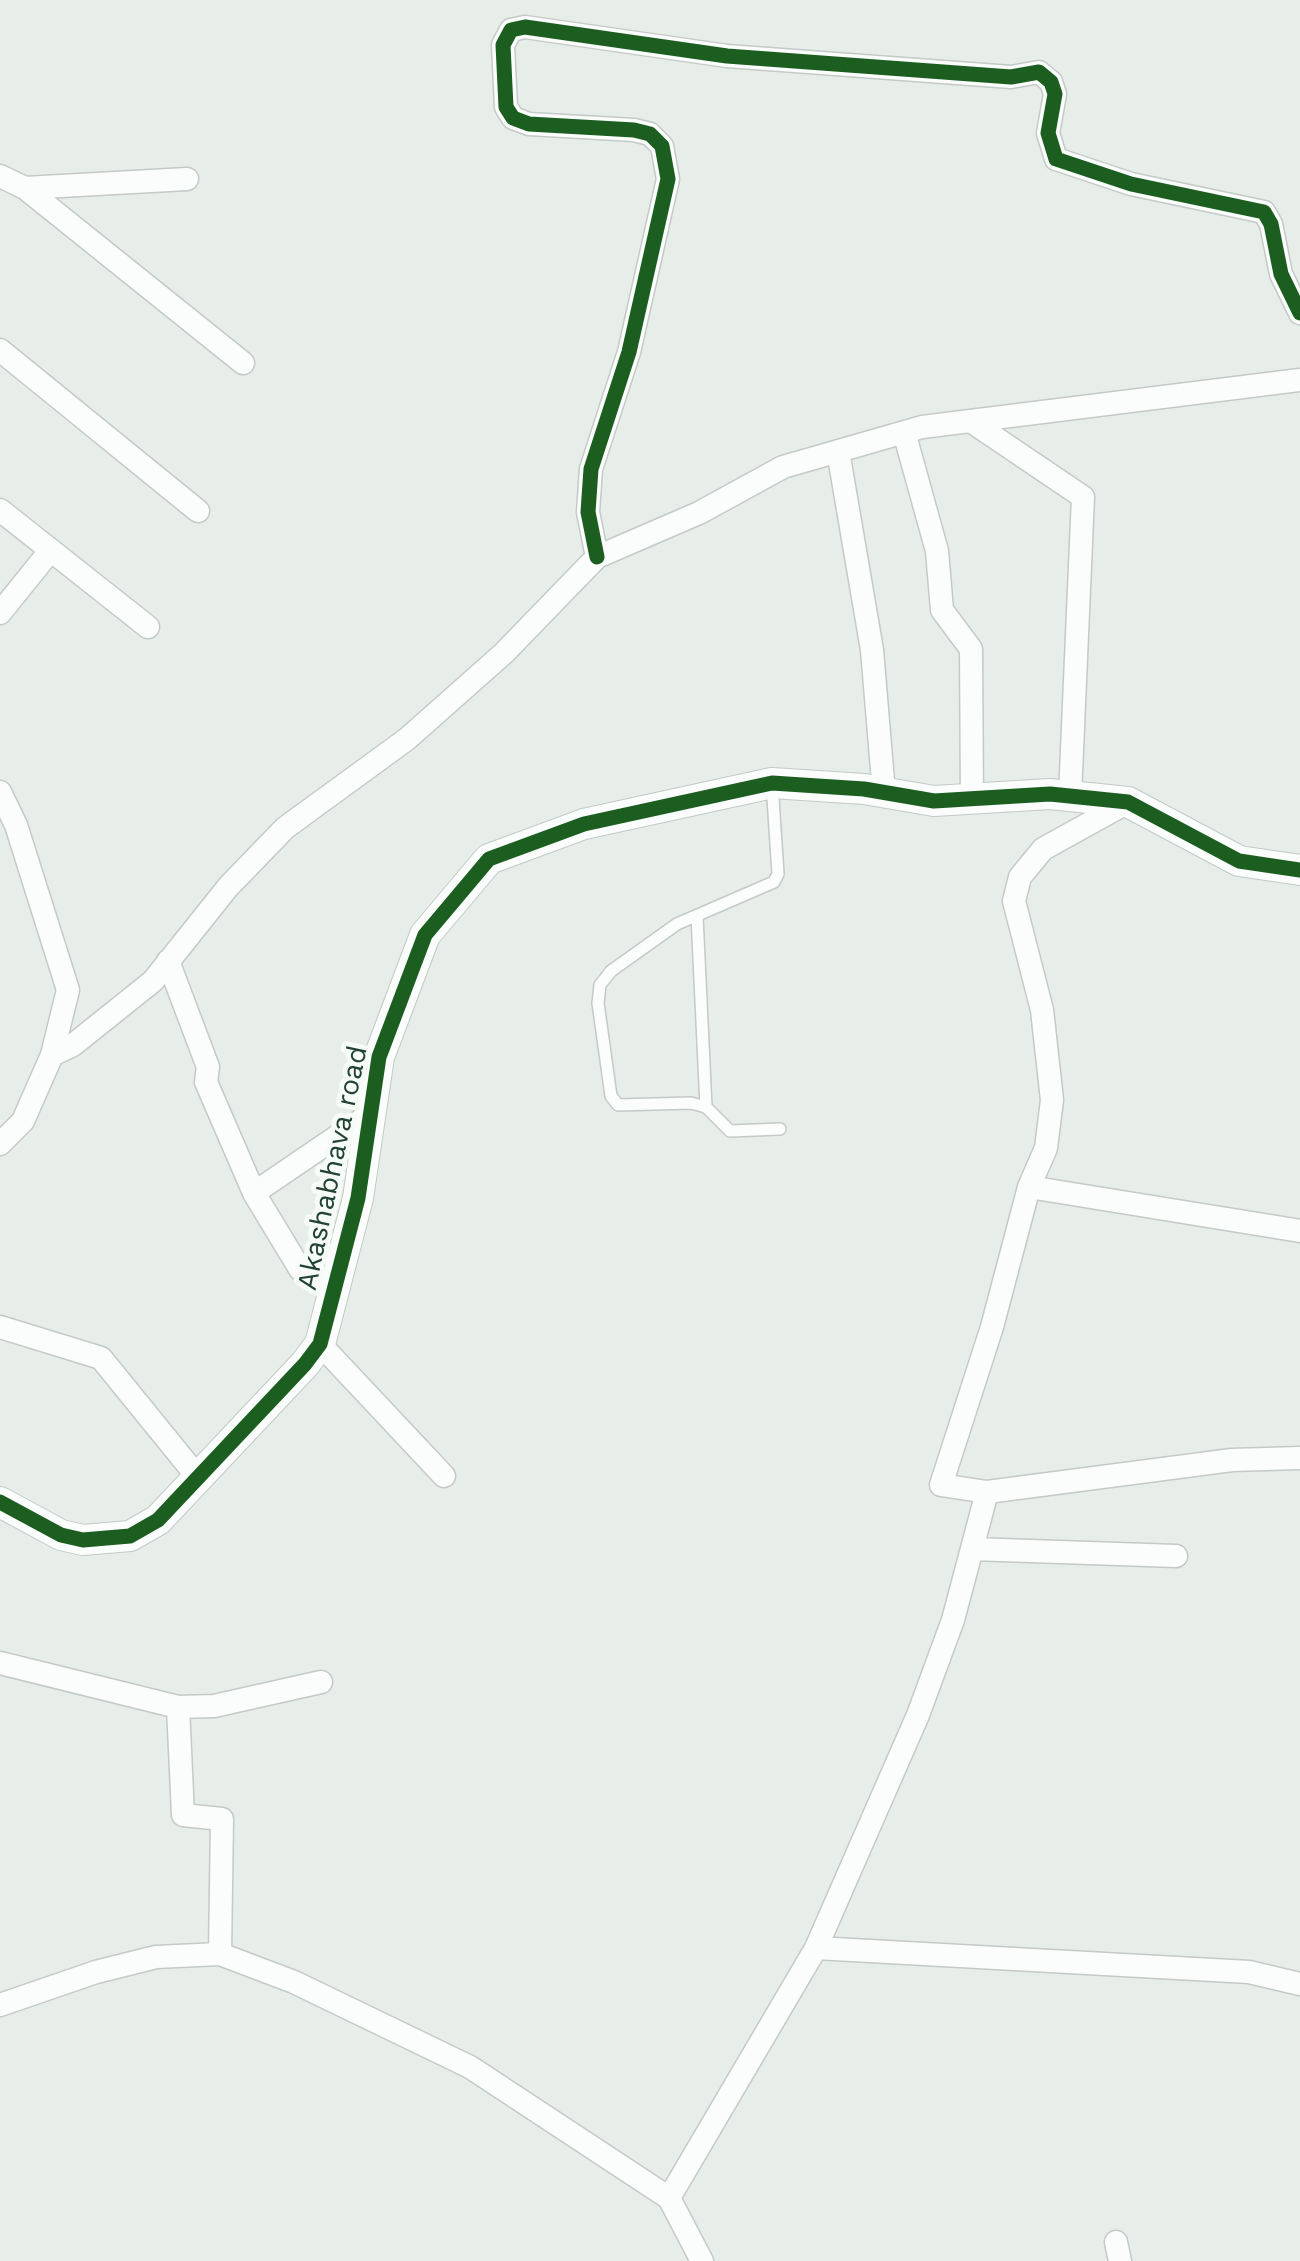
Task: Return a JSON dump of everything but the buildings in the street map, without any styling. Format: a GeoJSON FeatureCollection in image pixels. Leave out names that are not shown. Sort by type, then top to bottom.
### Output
{"type":"FeatureCollection","features":[{"type":"Feature","properties":{"kind":"street"},"geometry":{"type":"LineString","coordinates":[[597,557],[588,512],[591,469],[630,352],[668,179],[662,146],[650,134],[528,124],[514,118],[506,107],[503,44],[511,30],[525,27],[727,56],[1011,77],[1039,72],[1051,82],[1055,94],[1048,132],[1056,159],[1131,184],[1264,212],[1282,274],[1300,313]]}},
{"type":"Feature","properties":{"kind":"street"},"geometry":{"type":"LineString","coordinates":[[0,176],[26,188],[242,363]]}},
{"type":"Feature","properties":{"kind":"street"},"geometry":{"type":"LineString","coordinates":[[26,188],[186,179]]}},
{"type":"Feature","properties":{"kind":"street"},"geometry":{"type":"LineString","coordinates":[[0,350],[198,511]]}},
{"type":"Feature","properties":{"kind":"street"},"geometry":{"type":"LineString","coordinates":[[52,1055],[72,1046],[139,992],[228,887],[286,828],[407,739],[504,653],[597,557],[699,513],[783,467],[904,432],[1300,380]]}},
{"type":"Feature","properties":{"kind":"street"},"geometry":{"type":"LineString","coordinates":[[972,422],[1084,497],[1070,796]]}},
{"type":"Feature","properties":{"kind":"street"},"geometry":{"type":"LineString","coordinates":[[904,432],[937,551],[942,610],[971,649],[972,801]]}},
{"type":"Feature","properties":{"kind":"street"},"geometry":{"type":"LineString","coordinates":[[838,451],[872,650],[884,794]]}},
{"type":"Feature","properties":{"kind":"street"},"geometry":{"type":"LineString","coordinates":[[0,510],[148,627]]}},
{"type":"Feature","properties":{"kind":"street"},"geometry":{"type":"LineString","coordinates":[[0,613],[50,551]]}},
{"type":"Feature","properties":{"kind":"street","name":"Akashabhava road"},"geometry":{"type":"LineString","coordinates":[[0,1502],[61,1535],[84,1540],[130,1536],[158,1520],[196,1474],[320,1344],[358,1198],[378,1057],[425,935],[489,860],[584,824],[772,783],[972,801],[1070,796],[1128,802],[1238,862],[1300,870]]}},
{"type":"Feature","properties":{"kind":"street"},"geometry":{"type":"LineString","coordinates":[[0,792],[8,826],[68,990],[52,1055],[23,1121],[0,1144]]}},
{"type":"Feature","properties":{"kind":"street"},"geometry":{"type":"LineString","coordinates":[[1128,802],[1042,850],[1020,877],[1014,901],[1042,1010],[1052,1100],[1046,1148],[1029,1188],[992,1327],[941,1485],[987,1492],[1232,1460],[1300,1458]]}},
{"type":"Feature","properties":{"kind":"street"},"geometry":{"type":"LineString","coordinates":[[168,961],[208,1067],[206,1082],[254,1193],[300,1268],[334,1292]]}},
{"type":"Feature","properties":{"kind":"street"},"geometry":{"type":"LineString","coordinates":[[254,1193],[370,1114]]}},
{"type":"Feature","properties":{"kind":"street"},"geometry":{"type":"LineString","coordinates":[[1029,1188],[1300,1231]]}},
{"type":"Feature","properties":{"kind":"street"},"geometry":{"type":"LineString","coordinates":[[0,1327],[100,1358],[196,1474]]}},
{"type":"Feature","properties":{"kind":"street"},"geometry":{"type":"LineString","coordinates":[[320,1344],[444,1476]]}},
{"type":"Feature","properties":{"kind":"street"},"geometry":{"type":"LineString","coordinates":[[669,2198],[816,1948],[918,1715],[953,1620],[987,1492]]}},
{"type":"Feature","properties":{"kind":"street"},"geometry":{"type":"LineString","coordinates":[[972,1549],[1176,1556]]}},
{"type":"Feature","properties":{"kind":"street"},"geometry":{"type":"LineString","coordinates":[[0,1662],[178,1706],[214,1706],[321,1682]]}},
{"type":"Feature","properties":{"kind":"street"},"geometry":{"type":"LineString","coordinates":[[178,1706],[183,1815],[222,1819],[220,1954]]}},
{"type":"Feature","properties":{"kind":"street"},"geometry":{"type":"LineString","coordinates":[[816,1948],[1249,1972],[1300,1984]]}},
{"type":"Feature","properties":{"kind":"street"},"geometry":{"type":"LineString","coordinates":[[0,2005],[156,1956],[220,1954],[294,1982],[470,2066],[669,2198],[702,2261]]}},
{"type":"Feature","properties":{"kind":"lane"},"geometry":{"type":"LineString","coordinates":[[772,783],[778,874],[774,882],[677,924],[611,971],[600,985],[598,1003],[610,1096],[618,1105],[691,1103],[706,1107],[730,1132],[780,1129]]}},
{"type":"Feature","properties":{"kind":"lane"},"geometry":{"type":"LineString","coordinates":[[697,916],[706,1107]]}},
{"type":"Feature","properties":{"kind":"cycle path"},"geometry":{"type":"LineString","coordinates":[[597,557],[588,512],[591,469],[629,352],[668,179],[662,146],[650,134],[529,124],[513,118],[506,107],[503,45],[511,30],[525,27],[727,56],[1011,77],[1039,72],[1051,82],[1055,94],[1048,133],[1056,159],[1131,184],[1264,212],[1271,224],[1281,274],[1300,313]]}},
{"type":"Feature","properties":{"kind":"cycle path"},"geometry":{"type":"LineString","coordinates":[[0,1502],[61,1535],[83,1540],[130,1536],[158,1520],[305,1364],[320,1344],[358,1198],[379,1057],[425,935],[489,859],[584,824],[772,783],[864,789],[934,801],[1050,794],[1128,802],[1239,861],[1300,870]]}}]}
